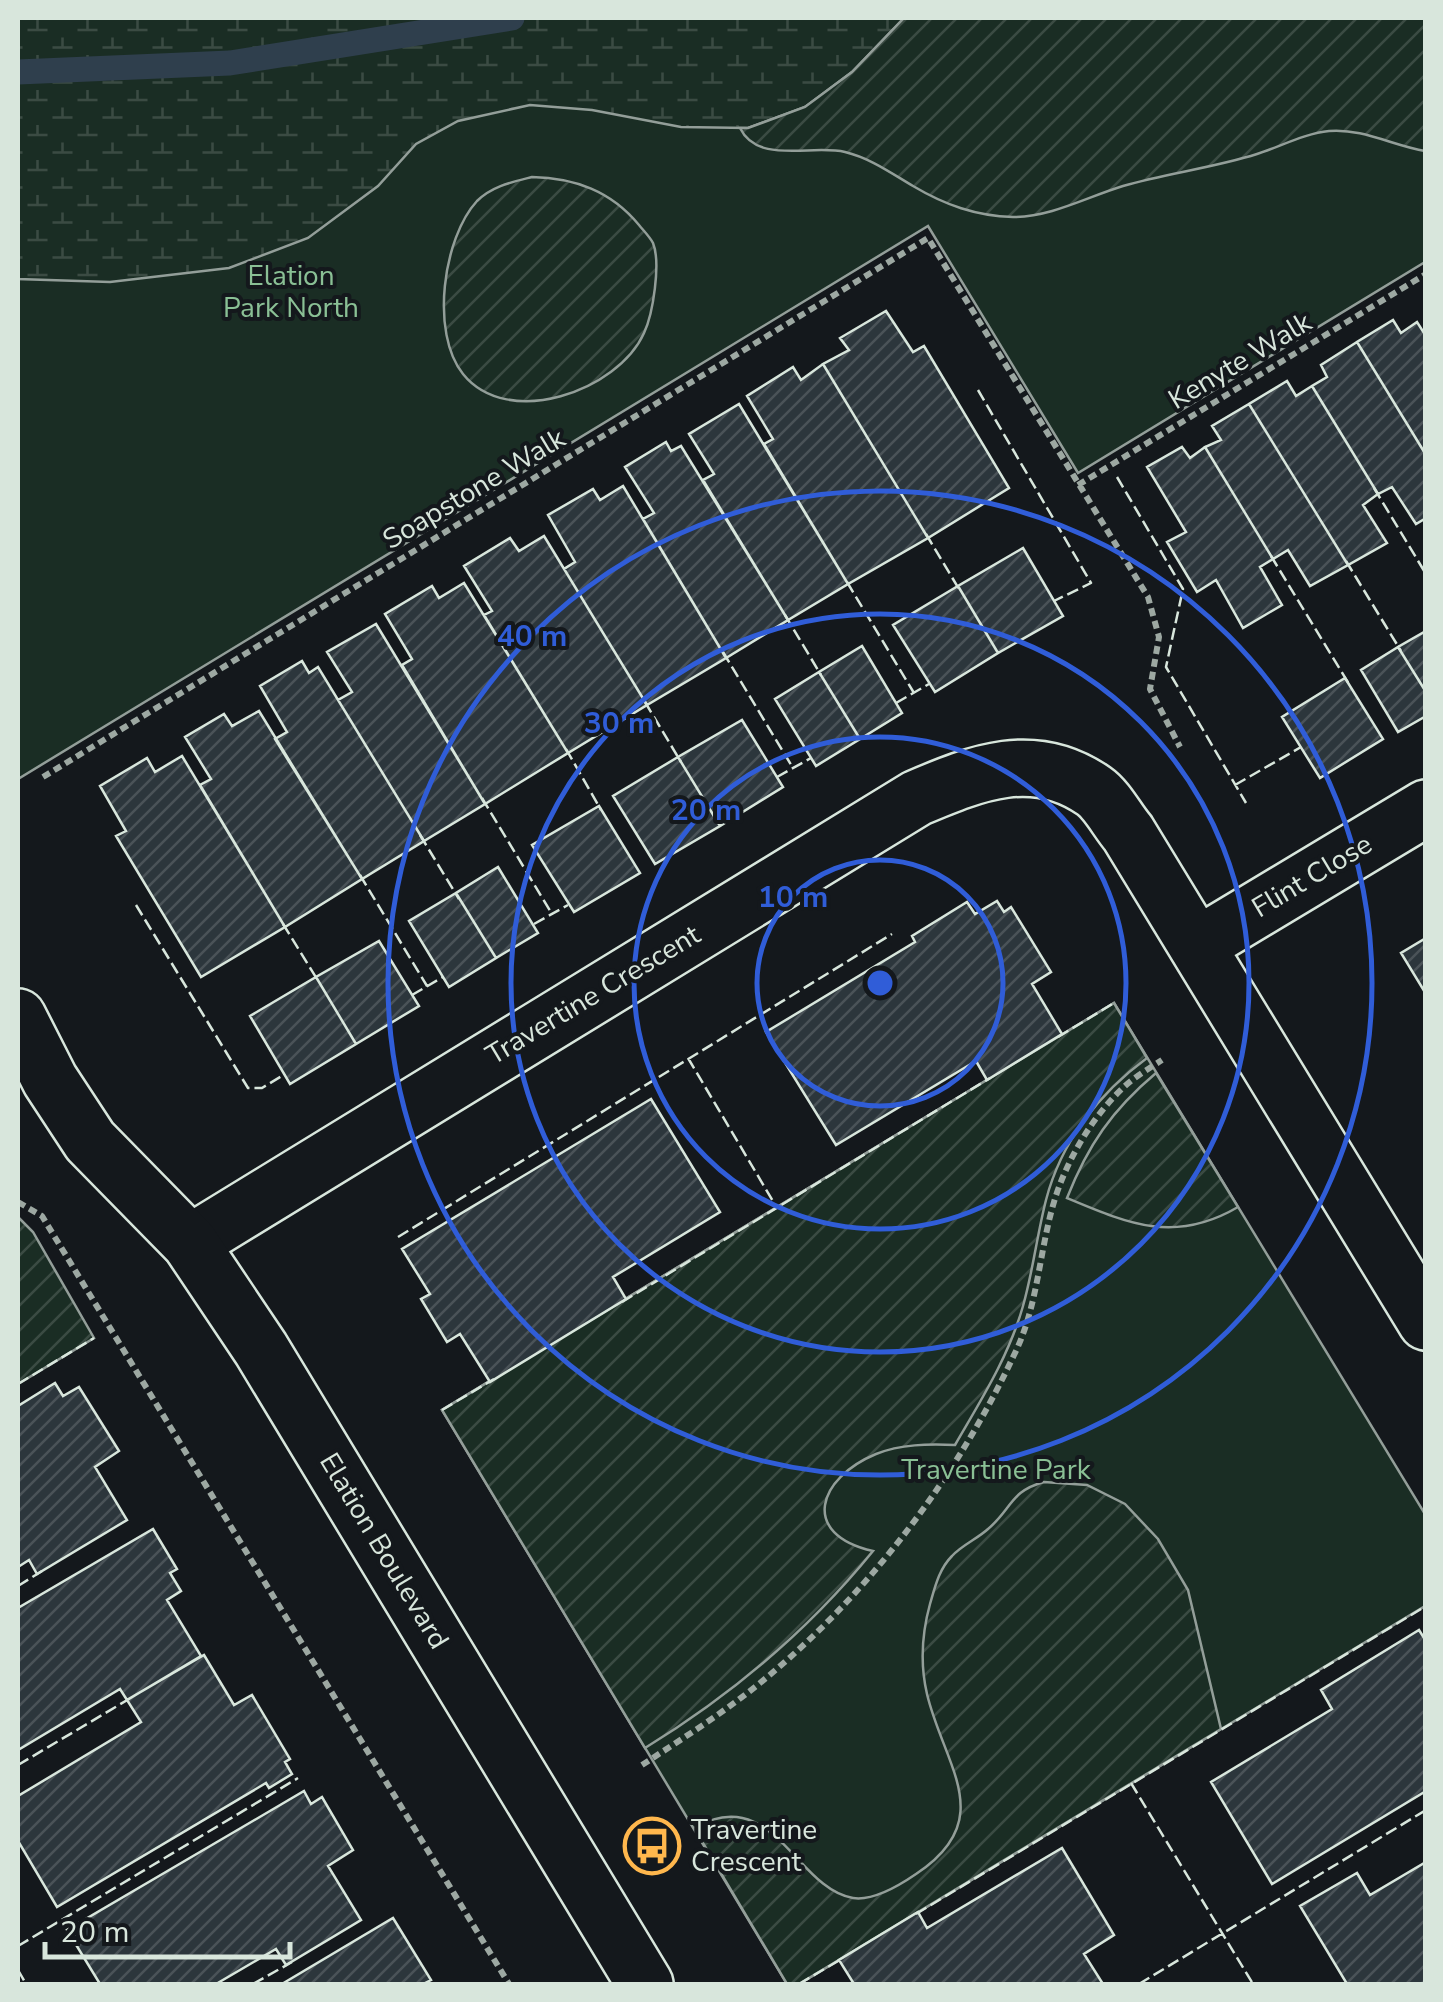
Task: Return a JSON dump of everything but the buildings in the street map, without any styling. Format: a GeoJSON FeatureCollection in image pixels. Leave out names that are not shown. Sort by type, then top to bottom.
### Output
{"type":"FeatureCollection","features":[{"type":"Feature","properties":{"kind":"street","name":"Travertine Crescent"},"geometry":{"type":"LineString","coordinates":[[190,1243],[917,798],[968,777],[1015,766],[1063,775],[1096,792],[1128,833],[1426,1322]]}},
{"type":"Feature","properties":{"kind":"street","name":"Flint Close"},"geometry":{"type":"LineString","coordinates":[[1198,945],[1426,808]]}},
{"type":"Feature","properties":{"kind":"street","name":"Elation Boulevard"},"geometry":{"type":"LineString","coordinates":[[18,1018],[50,1080],[90,1141],[190,1243],[280,1379],[645,1984]]}},
{"type":"Feature","properties":{"kind":"street","name":"Elation Boulevard"},"geometry":{"type":"LineString","coordinates":[[18,1102],[90,1141]]}},
{"type":"Feature","properties":{"kind":"path","name":"Soapstone Walk"},"geometry":{"type":"LineString","coordinates":[[43,777],[928,238],[1078,485]]}},
{"type":"Feature","properties":{"kind":"path","name":"Kenyte Walk"},"geometry":{"type":"LineString","coordinates":[[1078,485],[1426,274]]}},
{"type":"Feature","properties":{"kind":"path"},"geometry":{"type":"LineString","coordinates":[[1078,485],[1148,597],[1160,637],[1150,689],[1180,747]]}},
{"type":"Feature","properties":{"kind":"path"},"geometry":{"type":"LineString","coordinates":[[642,1764],[761,1682],[848,1600],[903,1536],[957,1460],[1016,1352],[1033,1304],[1054,1202],[1069,1163],[1094,1123],[1124,1087],[1162,1060]]}},
{"type":"Feature","properties":{"kind":"path"},"geometry":{"type":"LineString","coordinates":[[18,1202],[42,1216],[509,1984]]}},
{"type":"Feature","properties":{"kind":"green space","name":"Elation Park North"},"geometry":{"type":"Polygon","coordinates":[[[18,18],[1425,18],[1425,262],[1078,473],[928,226],[18,779],[18,18]]]}},
{"type":"Feature","properties":{"kind":"green space"},"geometry":{"type":"Polygon","coordinates":[[[18,18],[904,18],[852,72],[805,107],[748,128],[681,127],[592,110],[530,105],[458,121],[416,144],[378,186],[308,238],[229,268],[110,282],[18,279],[18,18]]]}},
{"type":"Feature","properties":{"kind":"green space"},"geometry":{"type":"Polygon","coordinates":[[[904,18],[1425,18],[1425,151],[1354,132],[1320,132],[1240,159],[1123,186],[1055,210],[1013,217],[949,204],[872,162],[845,152],[772,150],[759,146],[740,128],[805,107],[852,72],[904,18]]]}},
{"type":"Feature","properties":{"kind":"green space"},"geometry":{"type":"Polygon","coordinates":[[[532,177],[577,184],[617,203],[652,241],[656,263],[647,324],[631,354],[587,386],[533,401],[507,399],[483,391],[463,374],[446,335],[444,311],[449,261],[465,217],[489,192],[532,177]]]}},
{"type":"Feature","properties":{"kind":"green space","name":"Travertine Park"},"geometry":{"type":"Polygon","coordinates":[[[1114,1003],[1425,1514],[1425,1606],[799,1984],[787,1984],[442,1410],[1114,1003]]]}},
{"type":"Feature","properties":{"kind":"green space"},"geometry":{"type":"Polygon","coordinates":[[[1114,1003],[1147,1058],[1098,1103],[1061,1158],[1046,1200],[1017,1324],[994,1377],[955,1445],[915,1445],[885,1451],[856,1464],[841,1477],[825,1505],[826,1519],[834,1532],[850,1543],[873,1551],[822,1608],[768,1659],[709,1706],[645,1748],[442,1410],[1114,1003]]]}},
{"type":"Feature","properties":{"kind":"green space"},"geometry":{"type":"Polygon","coordinates":[[[1156,1073],[1238,1207],[1193,1225],[1152,1226],[1111,1216],[1067,1198],[1103,1130],[1156,1073]]]}},
{"type":"Feature","properties":{"kind":"green space"},"geometry":{"type":"Polygon","coordinates":[[[18,1217],[33,1232],[94,1338],[18,1384],[18,1217]]]}},
{"type":"Feature","properties":{"kind":"green space"},"geometry":{"type":"Polygon","coordinates":[[[1044,1482],[1087,1485],[1125,1504],[1158,1539],[1188,1590],[1221,1729],[799,1984],[787,1984],[694,1828],[721,1817],[744,1818],[782,1842],[833,1891],[853,1898],[878,1895],[894,1887],[941,1853],[955,1833],[960,1812],[959,1790],[923,1671],[930,1604],[941,1572],[952,1556],[996,1522],[1024,1490],[1044,1482]]]}},
{"type":"Feature","properties":{"kind":"waterway"},"geometry":{"type":"LineString","coordinates":[[18,72],[230,63],[512,18]]}},
{"type":"Feature","properties":{"kind":"fence"},"geometry":{"type":"LineString","coordinates":[[978,390],[1091,583],[1054,601]]}},
{"type":"Feature","properties":{"kind":"fence"},"geometry":{"type":"LineString","coordinates":[[1117,477],[1183,589],[1166,667],[1246,803]]}},
{"type":"Feature","properties":{"kind":"fence"},"geometry":{"type":"LineString","coordinates":[[1374,488],[1426,574]]}},
{"type":"Feature","properties":{"kind":"fence"},"geometry":{"type":"LineString","coordinates":[[926,534],[959,589]]}},
{"type":"Feature","properties":{"kind":"fence"},"geometry":{"type":"LineString","coordinates":[[1271,556],[1349,684]]}},
{"type":"Feature","properties":{"kind":"fence"},"geometry":{"type":"LineString","coordinates":[[1346,561],[1401,651]]}},
{"type":"Feature","properties":{"kind":"fence"},"geometry":{"type":"LineString","coordinates":[[847,582],[914,693]]}},
{"type":"Feature","properties":{"kind":"fence"},"geometry":{"type":"LineString","coordinates":[[785,615],[821,675]]}},
{"type":"Feature","properties":{"kind":"fence"},"geometry":{"type":"LineString","coordinates":[[723,652],[793,768]]}},
{"type":"Feature","properties":{"kind":"fence"},"geometry":{"type":"LineString","coordinates":[[896,703],[929,684]]}},
{"type":"Feature","properties":{"kind":"fence"},"geometry":{"type":"LineString","coordinates":[[645,702],[681,762]]}},
{"type":"Feature","properties":{"kind":"fence"},"geometry":{"type":"LineString","coordinates":[[1235,785],[1301,747]]}},
{"type":"Feature","properties":{"kind":"fence"},"geometry":{"type":"LineString","coordinates":[[566,749],[601,810]]}},
{"type":"Feature","properties":{"kind":"fence"},"geometry":{"type":"LineString","coordinates":[[777,777],[811,758]]}},
{"type":"Feature","properties":{"kind":"fence"},"geometry":{"type":"LineString","coordinates":[[482,798],[552,914]]}},
{"type":"Feature","properties":{"kind":"fence"},"geometry":{"type":"LineString","coordinates":[[420,835],[459,899]]}},
{"type":"Feature","properties":{"kind":"fence"},"geometry":{"type":"LineString","coordinates":[[360,875],[427,986]]}},
{"type":"Feature","properties":{"kind":"fence"},"geometry":{"type":"LineString","coordinates":[[136,905],[248,1088],[262,1088],[285,1074]]}},
{"type":"Feature","properties":{"kind":"fence"},"geometry":{"type":"LineString","coordinates":[[534,924],[568,905]]}},
{"type":"Feature","properties":{"kind":"fence"},"geometry":{"type":"LineString","coordinates":[[283,924],[317,979]]}},
{"type":"Feature","properties":{"kind":"fence"},"geometry":{"type":"LineString","coordinates":[[398,1237],[892,934]]}},
{"type":"Feature","properties":{"kind":"fence"},"geometry":{"type":"LineString","coordinates":[[412,995],[443,977]]}},
{"type":"Feature","properties":{"kind":"fence"},"geometry":{"type":"LineString","coordinates":[[1058,1037],[1114,1003]]}},
{"type":"Feature","properties":{"kind":"fence"},"geometry":{"type":"LineString","coordinates":[[688,1058],[777,1208]]}},
{"type":"Feature","properties":{"kind":"fence"},"geometry":{"type":"LineString","coordinates":[[622,1302],[990,1078]]}},
{"type":"Feature","properties":{"kind":"fence"},"geometry":{"type":"LineString","coordinates":[[18,1384],[94,1338]]}},
{"type":"Feature","properties":{"kind":"fence"},"geometry":{"type":"LineString","coordinates":[[442,1410],[494,1379]]}},
{"type":"Feature","properties":{"kind":"fence"},"geometry":{"type":"LineString","coordinates":[[18,1586],[42,1571]]}},
{"type":"Feature","properties":{"kind":"fence"},"geometry":{"type":"LineString","coordinates":[[916,1914],[1426,1606]]}},
{"type":"Feature","properties":{"kind":"fence"},"geometry":{"type":"LineString","coordinates":[[18,1765],[129,1699]]}},
{"type":"Feature","properties":{"kind":"fence"},"geometry":{"type":"LineString","coordinates":[[18,1946],[298,1778]]}},
{"type":"Feature","properties":{"kind":"fence"},"geometry":{"type":"LineString","coordinates":[[1131,1783],[1253,1984]]}},
{"type":"Feature","properties":{"kind":"fence"},"geometry":{"type":"LineString","coordinates":[[1139,1984],[1426,1810]]}},
{"type":"Feature","properties":{"kind":"fence"},"geometry":{"type":"LineString","coordinates":[[799,1984],[843,1958]]}},
{"type":"Feature","properties":{"kind":"fence"},"geometry":{"type":"LineString","coordinates":[[253,1984],[292,1962]]}},
{"type":"Feature","properties":{"kind":"fence"},"geometry":{"type":"LineString","coordinates":[[18,1970],[26,1984]]}},
{"type":"Feature","properties":{"kind":"place","name":"Travertine Crescent"},"geometry":{"type":"Point","coordinates":[652,1846]}}]}
